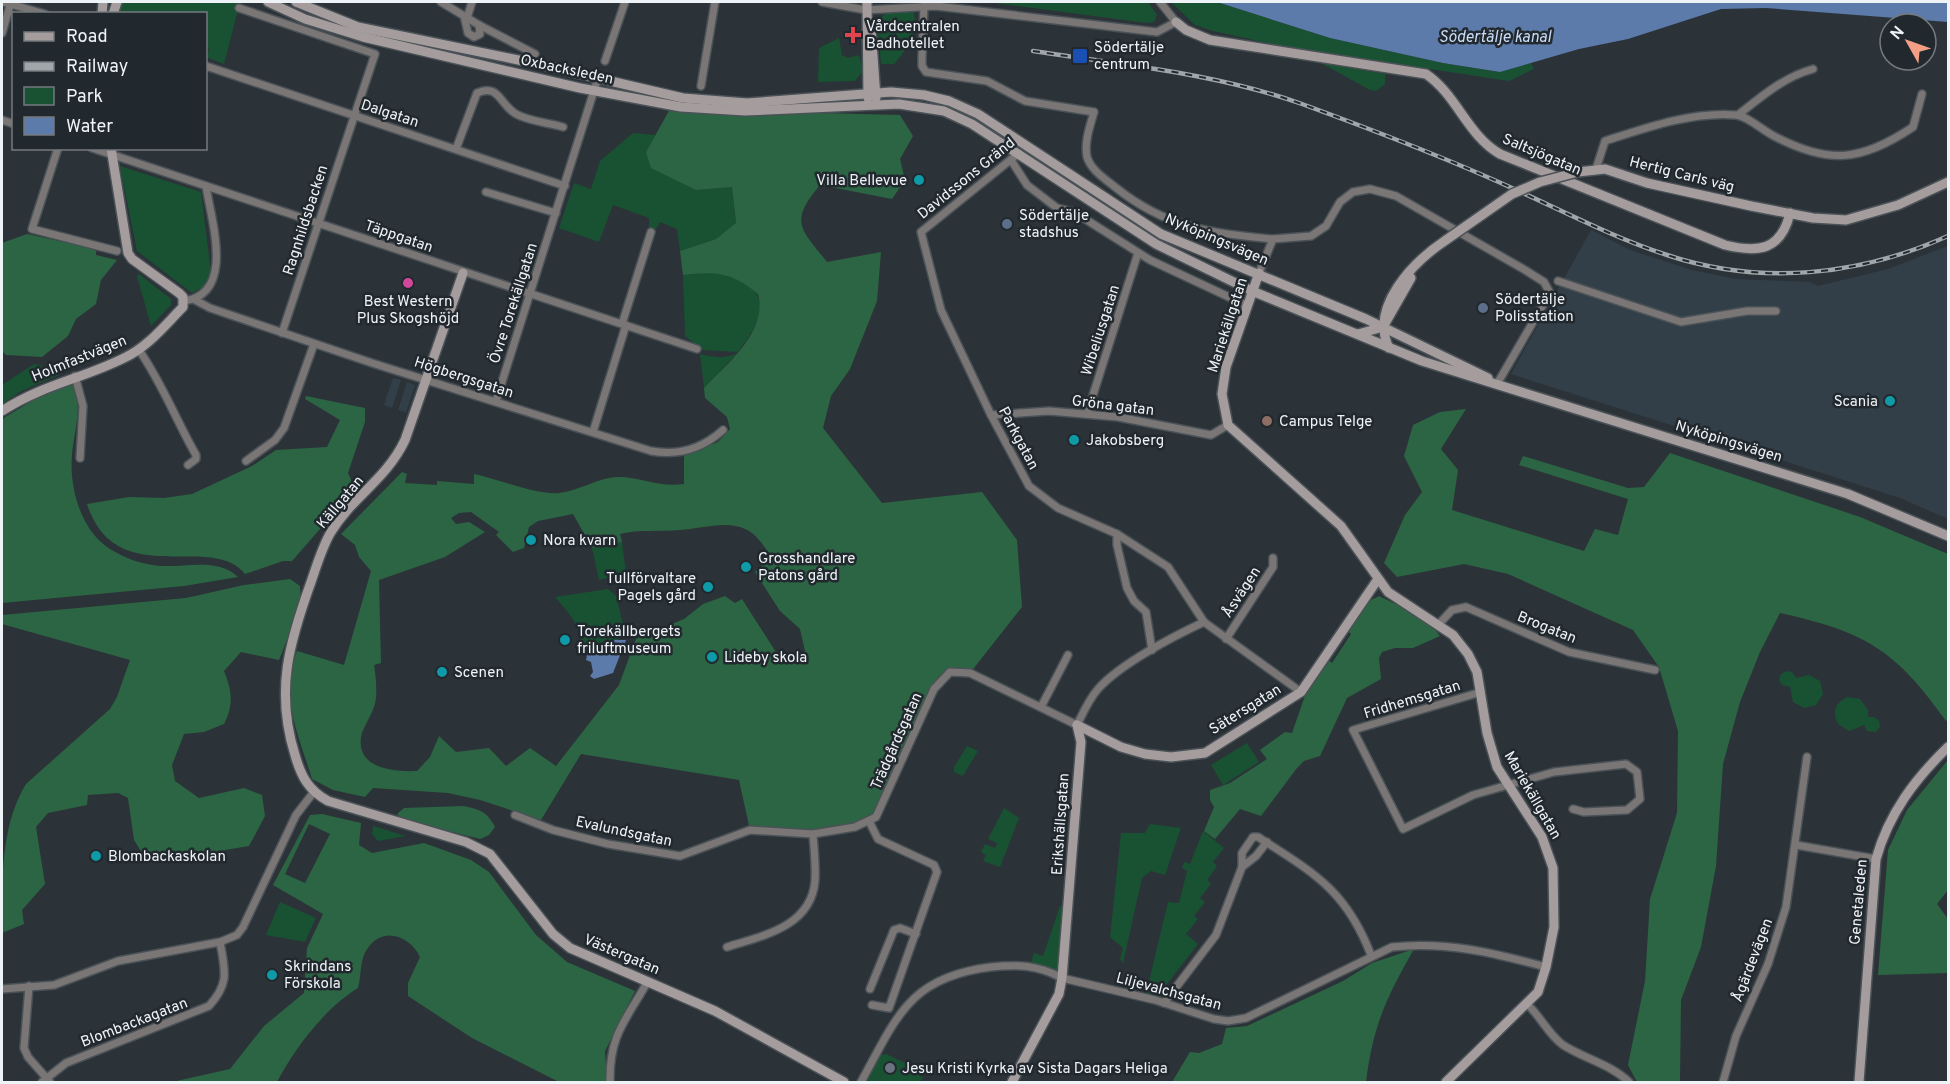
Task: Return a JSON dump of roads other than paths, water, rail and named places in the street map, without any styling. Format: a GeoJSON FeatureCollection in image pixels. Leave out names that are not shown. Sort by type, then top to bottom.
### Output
{"type":"FeatureCollection","features":[{"type":"Feature","properties":{"kind":"main road","name":"Oxbacksleden"},"geometry":{"type":"LineString","coordinates":[[268,2],[305,19],[363,37],[594,91],[681,107],[745,111],[872,104]]}},
{"type":"Feature","properties":{"kind":"main road","name":"Oxbacksleden"},"geometry":{"type":"LineString","coordinates":[[296,2],[358,27],[683,98],[747,103],[872,92]]}},
{"type":"Feature","properties":{"kind":"main road"},"geometry":{"type":"LineString","coordinates":[[867,6],[872,104]]}},
{"type":"Feature","properties":{"kind":"main road","name":"Saltsjögatan"},"geometry":{"type":"LineString","coordinates":[[1176,22],[1186,30],[1210,40],[1426,74],[1443,89],[1479,139],[1500,154],[1725,245],[1759,250],[1778,240],[1787,227],[1790,213]]}},
{"type":"Feature","properties":{"kind":"main road","name":"Nyköpingsvägen"},"geometry":{"type":"LineString","coordinates":[[872,92],[924,95],[949,101],[978,114],[1161,234],[1366,319],[1497,384]]}},
{"type":"Feature","properties":{"kind":"main road","name":"Nyköpingsvägen"},"geometry":{"type":"LineString","coordinates":[[872,104],[923,106],[944,111],[972,124],[1014,157],[1156,244],[1252,291],[1389,348],[1471,378],[1497,384],[1848,494],[1948,536]]}},
{"type":"Feature","properties":{"kind":"main road"},"geometry":{"type":"LineString","coordinates":[[111,152],[128,253],[132,259],[179,292],[184,301]]}},
{"type":"Feature","properties":{"kind":"main road","name":"Hertig Carls väg"},"geometry":{"type":"LineString","coordinates":[[1389,348],[1383,327],[1388,305],[1405,277],[1446,240],[1512,194],[1540,182],[1578,172],[1605,169],[1647,183],[1813,219],[1846,220],[1898,206],[1948,182]]}},
{"type":"Feature","properties":{"kind":"main road","name":"Hertig Carls väg"},"geometry":{"type":"LineString","coordinates":[[1383,327],[1425,258]]}},
{"type":"Feature","properties":{"kind":"main road","name":"Källgatan"},"geometry":{"type":"LineString","coordinates":[[313,793],[300,772],[285,714],[283,689],[292,641],[325,544],[347,512],[394,462],[405,440],[463,273]]}},
{"type":"Feature","properties":{"kind":"main road","name":"Mariekällgatan"},"geometry":{"type":"LineString","coordinates":[[1259,273],[1226,367],[1222,394],[1228,425],[1341,526],[1388,592],[1453,635],[1468,654],[1477,672],[1491,749],[1509,787],[1542,837],[1553,868],[1554,927],[1538,992],[1528,1005],[1446,1083]]}},
{"type":"Feature","properties":{"kind":"main road","name":"Holmfastvägen"},"geometry":{"type":"LineString","coordinates":[[2,411],[26,395],[124,358],[139,350],[177,314],[183,307],[184,301]]}},
{"type":"Feature","properties":{"kind":"main road","name":"Hertig Carls väg"},"geometry":{"type":"LineString","coordinates":[[1366,319],[1388,305]]}},
{"type":"Feature","properties":{"kind":"main road"},"geometry":{"type":"LineString","coordinates":[[1356,334],[1383,327]]}},
{"type":"Feature","properties":{"kind":"main road","name":"Sätersgatan"},"geometry":{"type":"LineString","coordinates":[[1077,725],[1121,747],[1145,754],[1171,757],[1197,755],[1244,729],[1301,692],[1378,579]]}},
{"type":"Feature","properties":{"kind":"main road","name":"Erikshällsgatan"},"geometry":{"type":"LineString","coordinates":[[1012,1083],[1059,994],[1062,978],[1081,742],[1077,725]]}},
{"type":"Feature","properties":{"kind":"main road","name":"Genetaleden"},"geometry":{"type":"LineString","coordinates":[[1859,1083],[1876,859],[1894,812],[1911,788],[1948,747]]}},
{"type":"Feature","properties":{"kind":"main road","name":"Västergatan"},"geometry":{"type":"LineString","coordinates":[[313,793],[328,801],[466,842],[490,854],[553,934],[570,948],[715,1011],[844,1083]]}},
{"type":"Feature","properties":{"kind":"street"},"geometry":{"type":"LineString","coordinates":[[2,33],[8,2],[39,12]]}},
{"type":"Feature","properties":{"kind":"street"},"geometry":{"type":"LineString","coordinates":[[441,2],[535,54]]}},
{"type":"Feature","properties":{"kind":"street"},"geometry":{"type":"LineString","coordinates":[[472,2],[465,17],[468,33],[474,38],[480,34],[479,25]]}},
{"type":"Feature","properties":{"kind":"street"},"geometry":{"type":"LineString","coordinates":[[605,62],[625,2]]}},
{"type":"Feature","properties":{"kind":"street"},"geometry":{"type":"LineString","coordinates":[[701,86],[715,2]]}},
{"type":"Feature","properties":{"kind":"street"},"geometry":{"type":"LineString","coordinates":[[822,2],[867,6],[924,6],[1005,13],[1147,32],[1157,32],[1176,22]]}},
{"type":"Feature","properties":{"kind":"street","name":"Saltsjögatan"},"geometry":{"type":"LineString","coordinates":[[1160,2],[1176,22]]}},
{"type":"Feature","properties":{"kind":"street"},"geometry":{"type":"LineString","coordinates":[[924,6],[922,66],[926,72],[987,81],[1025,101],[1094,112],[1088,132],[1087,155],[1093,168],[1124,194],[1157,216],[1185,227],[1216,234],[1273,239],[1311,236],[1326,226],[1340,202],[1353,192],[1370,189],[1394,195],[1526,270],[1544,282],[1550,293],[1497,384]]}},
{"type":"Feature","properties":{"kind":"street","name":"Ragnhildsbacken"},"geometry":{"type":"LineString","coordinates":[[238,8],[375,54],[282,333]]}},
{"type":"Feature","properties":{"kind":"street","name":"Dalgatan"},"geometry":{"type":"LineString","coordinates":[[207,66],[565,186]]}},
{"type":"Feature","properties":{"kind":"street"},"geometry":{"type":"LineString","coordinates":[[1596,169],[1605,141],[1640,129],[1689,119],[1738,114],[1779,83],[1796,74],[1813,69]]}},
{"type":"Feature","properties":{"kind":"street","name":"Övre Torekällgatan"},"geometry":{"type":"LineString","coordinates":[[496,401],[598,78]]}},
{"type":"Feature","properties":{"kind":"street"},"geometry":{"type":"LineString","coordinates":[[456,149],[477,93],[484,90],[494,92],[515,114],[563,127]]}},
{"type":"Feature","properties":{"kind":"street"},"geometry":{"type":"LineString","coordinates":[[1738,114],[1787,143],[1813,152],[1837,156],[1862,154],[1888,144],[1913,127],[1922,94]]}},
{"type":"Feature","properties":{"kind":"street","name":"Davidssons Gränd"},"geometry":{"type":"LineString","coordinates":[[921,232],[1028,145]]}},
{"type":"Feature","properties":{"kind":"street"},"geometry":{"type":"LineString","coordinates":[[57,150],[32,229],[117,251]]}},
{"type":"Feature","properties":{"kind":"street","name":"Täppgatan"},"geometry":{"type":"LineString","coordinates":[[111,152],[463,273],[697,349]]}},
{"type":"Feature","properties":{"kind":"street"},"geometry":{"type":"LineString","coordinates":[[1014,157],[1027,185],[1057,208],[1074,212],[1138,253],[1246,305]]}},
{"type":"Feature","properties":{"kind":"street"},"geometry":{"type":"LineString","coordinates":[[184,301],[195,300],[207,291],[218,264],[206,186]]}},
{"type":"Feature","properties":{"kind":"street"},"geometry":{"type":"LineString","coordinates":[[486,192],[556,213]]}},
{"type":"Feature","properties":{"kind":"street"},"geometry":{"type":"LineString","coordinates":[[593,432],[651,232]]}},
{"type":"Feature","properties":{"kind":"street","name":"Parkgatan"},"geometry":{"type":"LineString","coordinates":[[921,232],[941,310],[991,416],[1029,486],[1058,508],[1117,534],[1168,567],[1204,622],[1301,692]]}},
{"type":"Feature","properties":{"kind":"street"},"geometry":{"type":"LineString","coordinates":[[1259,273],[1273,239]]}},
{"type":"Feature","properties":{"kind":"street","name":"Wibeliusgatan"},"geometry":{"type":"LineString","coordinates":[[1087,414],[1138,253]]}},
{"type":"Feature","properties":{"kind":"street"},"geometry":{"type":"LineString","coordinates":[[1558,281],[1681,322],[1747,311],[1776,311]]}},
{"type":"Feature","properties":{"kind":"street","name":"Högbergsgatan"},"geometry":{"type":"LineString","coordinates":[[195,300],[203,306],[314,344],[665,453],[698,447],[723,430]]}},
{"type":"Feature","properties":{"kind":"street"},"geometry":{"type":"LineString","coordinates":[[246,461],[275,440],[284,428],[314,344]]}},
{"type":"Feature","properties":{"kind":"street"},"geometry":{"type":"LineString","coordinates":[[139,350],[159,379],[172,411],[196,455],[196,459],[188,465]]}},
{"type":"Feature","properties":{"kind":"street"},"geometry":{"type":"LineString","coordinates":[[75,376],[83,406],[80,458]]}},
{"type":"Feature","properties":{"kind":"street","name":"Gröna gatan"},"geometry":{"type":"LineString","coordinates":[[991,416],[1049,411],[1087,414],[1119,417],[1211,435],[1228,425]]}},
{"type":"Feature","properties":{"kind":"street"},"geometry":{"type":"LineString","coordinates":[[1117,534],[1117,545],[1127,588],[1134,602],[1146,612],[1152,650]]}},
{"type":"Feature","properties":{"kind":"street","name":"Åsvägen"},"geometry":{"type":"LineString","coordinates":[[1227,639],[1273,567],[1273,558]]}},
{"type":"Feature","properties":{"kind":"street","name":"Brogatan"},"geometry":{"type":"LineString","coordinates":[[1438,625],[1452,610],[1466,607],[1569,652],[1655,670]]}},
{"type":"Feature","properties":{"kind":"street"},"geometry":{"type":"LineString","coordinates":[[1068,655],[1041,707],[1077,725],[1100,687],[1152,650],[1204,622]]}},
{"type":"Feature","properties":{"kind":"street","name":"Trädgårdsgatan"},"geometry":{"type":"LineString","coordinates":[[869,821],[876,817],[934,689],[950,672],[964,671],[1041,707]]}},
{"type":"Feature","properties":{"kind":"street","name":"Fridhemsgatan"},"geometry":{"type":"LineString","coordinates":[[1481,692],[1353,730],[1403,829],[1473,795],[1509,787]]}},
{"type":"Feature","properties":{"kind":"street","name":"Ågärdevägen"},"geometry":{"type":"LineString","coordinates":[[1723,1083],[1736,1036],[1768,964],[1786,907],[1808,757]]}},
{"type":"Feature","properties":{"kind":"street"},"geometry":{"type":"LineString","coordinates":[[1509,787],[1554,772],[1595,766],[1626,764],[1637,772],[1640,799],[1628,810],[1584,812],[1573,809]]}},
{"type":"Feature","properties":{"kind":"street"},"geometry":{"type":"LineString","coordinates":[[2,989],[54,985],[118,961],[220,942],[237,935],[243,927],[296,815],[313,793]]}},
{"type":"Feature","properties":{"kind":"street","name":"Evalundsgatan"},"geometry":{"type":"LineString","coordinates":[[515,815],[554,830],[664,855],[680,856],[750,830],[813,834],[855,827],[869,821]]}},
{"type":"Feature","properties":{"kind":"street"},"geometry":{"type":"LineString","coordinates":[[869,821],[878,839],[937,869],[889,1008],[872,1005]]}},
{"type":"Feature","properties":{"kind":"street"},"geometry":{"type":"LineString","coordinates":[[727,947],[773,933],[796,920],[808,904],[815,882],[813,834]]}},
{"type":"Feature","properties":{"kind":"street"},"geometry":{"type":"LineString","coordinates":[[1164,1003],[1216,935],[1242,867],[1242,853],[1246,844],[1253,837],[1267,842],[1306,868],[1337,894],[1360,928],[1371,955]]}},
{"type":"Feature","properties":{"kind":"street"},"geometry":{"type":"LineString","coordinates":[[1242,867],[1256,856],[1267,842]]}},
{"type":"Feature","properties":{"kind":"street"},"geometry":{"type":"LineString","coordinates":[[1796,845],[1876,859]]}},
{"type":"Feature","properties":{"kind":"street"},"geometry":{"type":"LineString","coordinates":[[870,989],[894,930],[900,928],[916,934]]}},
{"type":"Feature","properties":{"kind":"street","name":"Blombackagatan"},"geometry":{"type":"LineString","coordinates":[[46,1081],[66,1063],[208,1006],[220,993],[225,981],[220,942]]}},
{"type":"Feature","properties":{"kind":"street","name":"Liljevalchsgatan"},"geometry":{"type":"LineString","coordinates":[[861,1083],[905,1007],[918,993],[941,978],[979,968],[1021,964],[1050,971],[1062,978],[1228,1021],[1246,1018],[1341,974],[1371,955],[1392,947],[1418,944],[1454,946],[1546,967]]}},
{"type":"Feature","properties":{"kind":"street"},"geometry":{"type":"LineString","coordinates":[[610,1083],[611,1052],[615,1036],[648,981]]}},
{"type":"Feature","properties":{"kind":"street"},"geometry":{"type":"LineString","coordinates":[[29,986],[24,1048],[46,1081]]}},
{"type":"Feature","properties":{"kind":"street"},"geometry":{"type":"LineString","coordinates":[[1528,1005],[1560,1043],[1584,1057],[1616,1070],[1629,1083]]}},
{"type":"Feature","properties":{"kind":"water","name":"Södertälje kanal"},"geometry":{"type":"Polygon","coordinates":[[[1217,2],[1948,2],[1948,22],[1938,21],[1938,12],[1878,12],[1878,17],[1766,8],[1721,9],[1628,39],[1579,49],[1500,72],[1443,63],[1330,38],[1217,2]]]}},
{"type":"Feature","properties":{"kind":"water"},"geometry":{"type":"Polygon","coordinates":[[[611,640],[626,640],[613,673],[594,679],[590,676],[593,672],[591,662],[586,660],[588,651],[595,650],[597,645],[611,640]]]}},
{"type":"Feature","properties":{"kind":"railway"},"geometry":{"type":"LineString","coordinates":[[1033,51],[1169,71],[1269,93],[1434,155],[1628,241],[1702,265],[1738,271],[1774,273],[1845,268],[1914,250],[1948,236]]}},
{"type":"Feature","properties":{"kind":"place","name":"Vårdcentralen Badhotellet"},"geometry":{"type":"Point","coordinates":[853,35]}},
{"type":"Feature","properties":{"kind":"place","name":"Södertälje centrum"},"geometry":{"type":"Point","coordinates":[1080,56]}},
{"type":"Feature","properties":{"kind":"place","name":"Villa Bellevue"},"geometry":{"type":"Point","coordinates":[919,180]}},
{"type":"Feature","properties":{"kind":"place","name":"Södertälje stadshus"},"geometry":{"type":"Point","coordinates":[1007,224]}},
{"type":"Feature","properties":{"kind":"place","name":"Best Western Plus Skogshöjd"},"geometry":{"type":"Point","coordinates":[408,283]}},
{"type":"Feature","properties":{"kind":"place","name":"Södertälje Polisstation"},"geometry":{"type":"Point","coordinates":[1483,308]}},
{"type":"Feature","properties":{"kind":"place","name":"Scania"},"geometry":{"type":"Point","coordinates":[1890,401]}},
{"type":"Feature","properties":{"kind":"place","name":"Campus Telge"},"geometry":{"type":"Point","coordinates":[1267,421]}},
{"type":"Feature","properties":{"kind":"place","name":"Jakobsberg"},"geometry":{"type":"Point","coordinates":[1074,440]}},
{"type":"Feature","properties":{"kind":"place","name":"Nora kvarn"},"geometry":{"type":"Point","coordinates":[531,540]}},
{"type":"Feature","properties":{"kind":"place","name":"Grosshandlare Patons gård"},"geometry":{"type":"Point","coordinates":[746,567]}},
{"type":"Feature","properties":{"kind":"place","name":"Tullförvaltare Pagels gård"},"geometry":{"type":"Point","coordinates":[708,587]}},
{"type":"Feature","properties":{"kind":"place","name":"Torekällbergets friluftmuseum"},"geometry":{"type":"Point","coordinates":[565,640]}},
{"type":"Feature","properties":{"kind":"place","name":"Lideby skola"},"geometry":{"type":"Point","coordinates":[712,657]}},
{"type":"Feature","properties":{"kind":"place","name":"Scenen"},"geometry":{"type":"Point","coordinates":[442,672]}},
{"type":"Feature","properties":{"kind":"place","name":"Blombackaskolan"},"geometry":{"type":"Point","coordinates":[96,856]}},
{"type":"Feature","properties":{"kind":"place","name":"Skrindans Förskola"},"geometry":{"type":"Point","coordinates":[272,975]}},
{"type":"Feature","properties":{"kind":"place","name":"Jesu Kristi Kyrka av Sista Dagars Heliga"},"geometry":{"type":"Point","coordinates":[890,1068]}}]}
